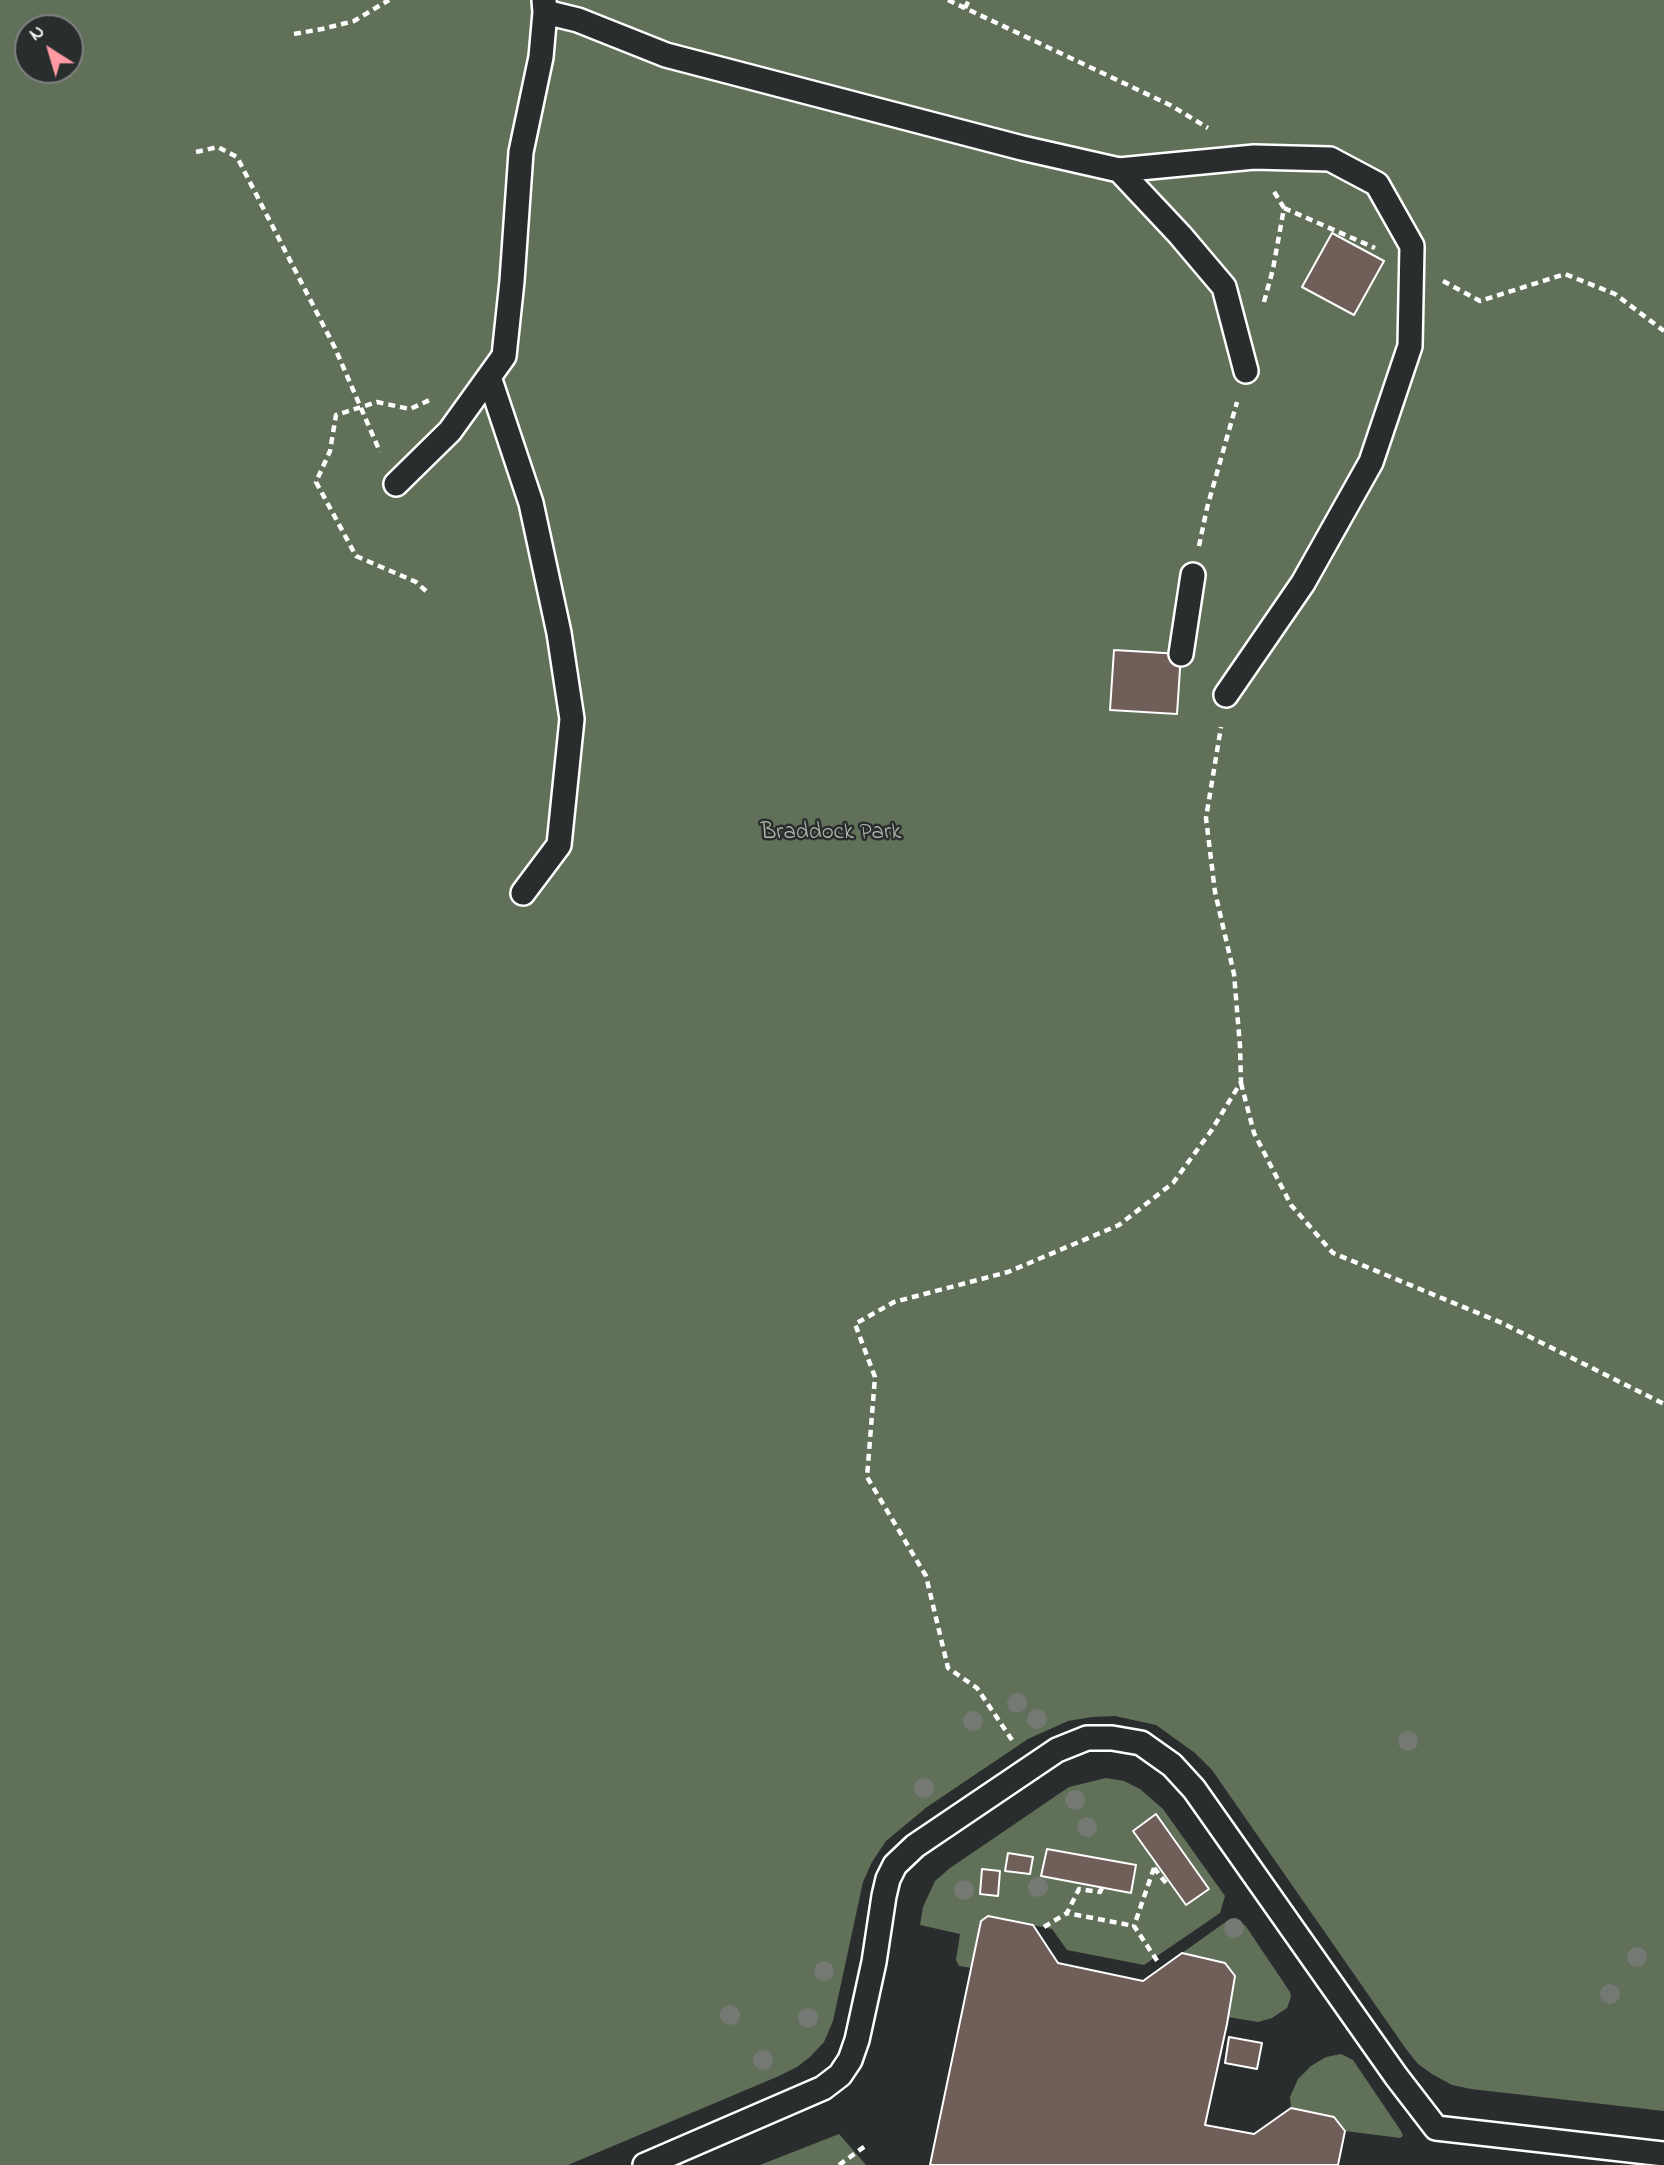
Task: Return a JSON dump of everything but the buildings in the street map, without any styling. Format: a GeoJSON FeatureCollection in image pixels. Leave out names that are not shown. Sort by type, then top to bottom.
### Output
{"type":"FeatureCollection","features":[{"type":"Feature","properties":{"kind":"lane"},"geometry":{"type":"LineString","coordinates":[[396,484],[450,431],[504,356],[522,152],[541,57],[544,6],[666,55],[1022,148],[1119,170],[1254,157],[1330,159],[1377,184],[1412,246],[1410,346],[1371,462],[1303,583],[1226,695]]}},
{"type":"Feature","properties":{"kind":"lane"},"geometry":{"type":"LineString","coordinates":[[1119,170],[1180,234],[1224,287],[1246,371]]}},
{"type":"Feature","properties":{"kind":"lane"},"geometry":{"type":"LineString","coordinates":[[489,377],[531,503],[559,633],[572,719],[559,845],[523,893]]}},
{"type":"Feature","properties":{"kind":"lane"},"geometry":{"type":"LineString","coordinates":[[1181,654],[1194,575]]}},
{"type":"Feature","properties":{"kind":"lane"},"geometry":{"type":"LineString","coordinates":[[645,2165],[823,2088],[840,2075],[850,2060],[857,2040],[874,1962],[884,1896],[895,1865],[915,1846],[1031,1767],[1057,1750],[1087,1738],[1112,1738],[1140,1743],[1171,1765],[1194,1789],[1396,2076],[1436,2128],[1664,2154]]}},
{"type":"Feature","properties":{"kind":"path"},"geometry":{"type":"LineString","coordinates":[[294,34],[354,21],[389,0]]}},
{"type":"Feature","properties":{"kind":"path"},"geometry":{"type":"LineString","coordinates":[[965,8],[969,0]]}},
{"type":"Feature","properties":{"kind":"path"},"geometry":{"type":"LineString","coordinates":[[196,152],[218,147],[237,157],[335,348],[396,484]]}},
{"type":"Feature","properties":{"kind":"path"},"geometry":{"type":"LineString","coordinates":[[1284,208],[1412,264],[1480,301],[1565,274],[1615,294],[1664,331]]}},
{"type":"Feature","properties":{"kind":"path"},"geometry":{"type":"LineString","coordinates":[[426,591],[416,582],[356,556],[316,482],[330,451],[336,415],[377,402],[410,409],[433,398]]}},
{"type":"Feature","properties":{"kind":"path"},"geometry":{"type":"LineString","coordinates":[[1241,1082],[1254,1133],[1291,1205],[1332,1253],[1502,1323],[1664,1404]]}},
{"type":"Feature","properties":{"kind":"path"},"geometry":{"type":"LineString","coordinates":[[894,1302],[855,1324],[876,1377],[867,1477],[926,1576],[948,1668],[977,1688],[1031,1767]]}},
{"type":"Feature","properties":{"kind":"path"},"geometry":{"type":"LineString","coordinates":[[1134,1926],[1154,1868],[1166,1883],[1169,1881]]}},
{"type":"Feature","properties":{"kind":"path"},"geometry":{"type":"LineString","coordinates":[[1044,1927],[1067,1913],[1079,1889],[1100,1892],[1102,1888]]}},
{"type":"Feature","properties":{"kind":"path"},"geometry":{"type":"LineString","coordinates":[[1067,1913],[1134,1926],[1158,1962]]}},
{"type":"Feature","properties":{"kind":"path"},"geometry":{"type":"LineString","coordinates":[[839,2165],[868,2144]]}},
{"type":"Feature","properties":{"kind":"green space","name":"Braddock Park"},"geometry":{"type":"Polygon","coordinates":[[[0,0],[1664,0],[1664,2111],[1471,2089],[1452,2085],[1432,2074],[1418,2064],[1406,2049],[1212,1770],[1195,1753],[1156,1725],[1115,1716],[1092,1717],[1068,1721],[1028,1739],[927,1807],[886,1841],[863,1882],[833,2021],[824,2042],[810,2057],[779,2076],[568,2165],[0,2165],[0,0]]]}},
{"type":"Feature","properties":{"kind":"green space"},"geometry":{"type":"Polygon","coordinates":[[[1106,1778],[1124,1781],[1140,1789],[1163,1809],[1225,1896],[1220,1913],[1144,1965],[1067,1950],[1052,1929],[988,1916],[981,1921],[972,1968],[959,1966],[956,1960],[960,1934],[920,1925],[923,1907],[935,1881],[1069,1787],[1106,1778]]]}},
{"type":"Feature","properties":{"kind":"green space"},"geometry":{"type":"Polygon","coordinates":[[[1227,1921],[1245,1925],[1290,1992],[1287,2008],[1272,2018],[1258,2022],[1228,2017],[1235,1976],[1225,1963],[1182,1953],[1227,1921]]]}},
{"type":"Feature","properties":{"kind":"green space"},"geometry":{"type":"Polygon","coordinates":[[[1341,2054],[1353,2060],[1403,2136],[1400,2138],[1345,2131],[1334,2117],[1291,2108],[1290,2097],[1298,2079],[1311,2066],[1326,2057],[1341,2054]]]}},
{"type":"Feature","properties":{"kind":"green space"},"geometry":{"type":"Polygon","coordinates":[[[839,2134],[866,2165],[760,2165],[839,2134]]]}}]}
